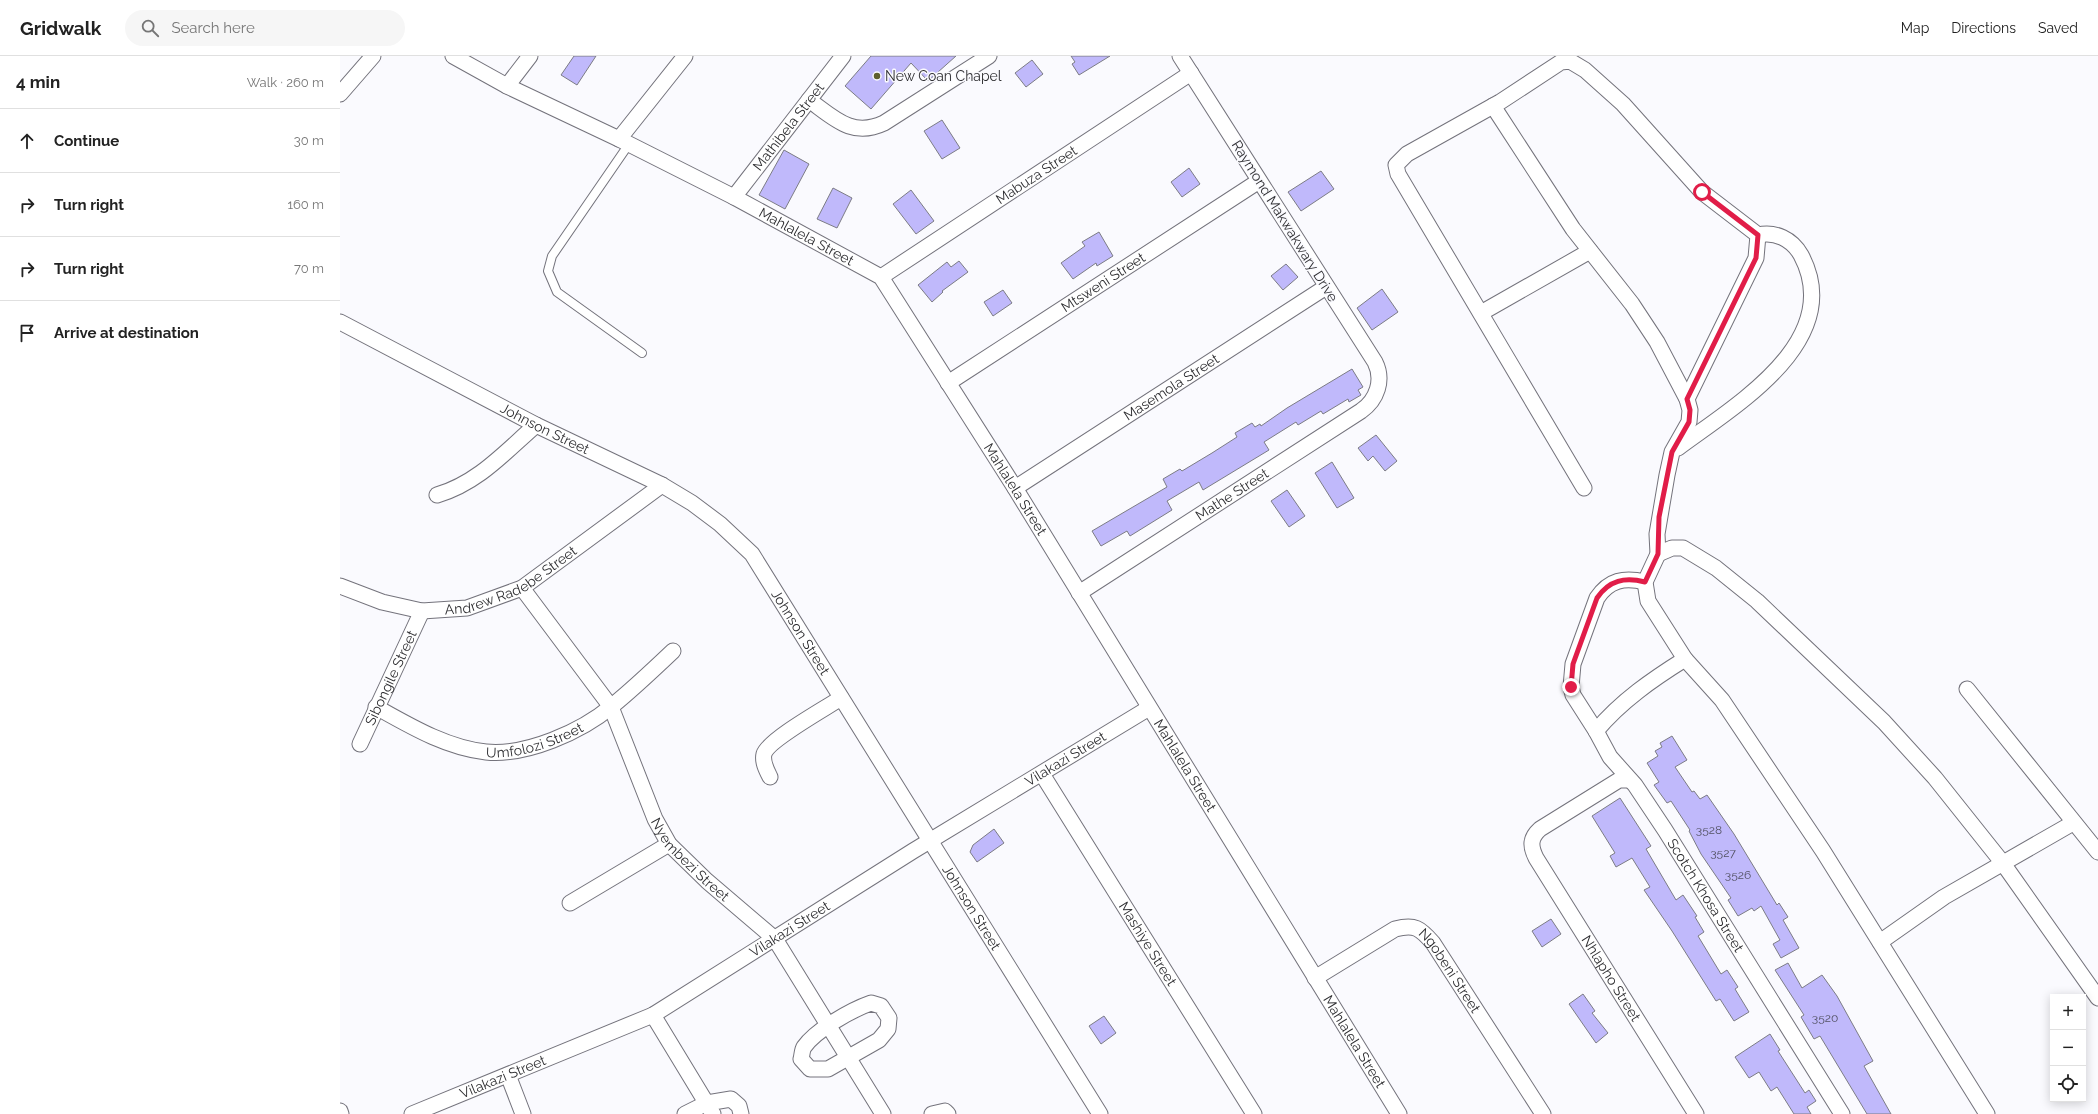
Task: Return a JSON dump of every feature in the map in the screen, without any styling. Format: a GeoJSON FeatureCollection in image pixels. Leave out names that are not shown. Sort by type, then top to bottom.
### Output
{"type":"FeatureCollection","features":[{"type":"Feature","properties":{"kind":"street"},"geometry":{"type":"LineString","coordinates":[[340,94],[373,56]]}},
{"type":"Feature","properties":{"kind":"street","name":"Mahlalela Street"},"geometry":{"type":"LineString","coordinates":[[453,56],[507,86],[624,141],[734,197],[881,276],[1015,488],[1399,1114]]}},
{"type":"Feature","properties":{"kind":"street"},"geometry":{"type":"LineString","coordinates":[[507,86],[530,56]]}},
{"type":"Feature","properties":{"kind":"street"},"geometry":{"type":"LineString","coordinates":[[624,141],[685,56]]}},
{"type":"Feature","properties":{"kind":"street","name":"Mathibela Street"},"geometry":{"type":"LineString","coordinates":[[734,197],[843,56]]}},
{"type":"Feature","properties":{"kind":"street"},"geometry":{"type":"LineString","coordinates":[[809,100],[841,123],[856,129],[870,128],[884,123],[989,56]]}},
{"type":"Feature","properties":{"kind":"street","name":"Raymond Makwakwary Drive"},"geometry":{"type":"LineString","coordinates":[[1180,56],[1375,362],[1379,377],[1378,389]]}},
{"type":"Feature","properties":{"kind":"street"},"geometry":{"type":"LineString","coordinates":[[1584,488],[1398,174],[1396,165],[1407,154],[1493,106],[1561,62],[1570,61],[1585,70],[1623,104],[1702,192],[1758,235],[1768,233],[1780,236],[1791,242],[1806,265],[1811,283],[1811,306],[1800,339],[1781,367],[1764,384],[1672,452]]}},
{"type":"Feature","properties":{"kind":"street","name":"Mabuza Street"},"geometry":{"type":"LineString","coordinates":[[881,276],[1191,73]]}},
{"type":"Feature","properties":{"kind":"street"},"geometry":{"type":"LineString","coordinates":[[1493,106],[1573,229],[1632,304],[1657,342],[1687,399],[1690,410],[1689,422],[1672,452],[1659,517],[1658,554],[1645,582],[1648,600],[1685,659],[1722,700],[1823,851],[1987,1114]]}},
{"type":"Feature","properties":{"kind":"street","name":"Mtsweni Street"},"geometry":{"type":"LineString","coordinates":[[948,383],[1259,181]]}},
{"type":"Feature","properties":{"kind":"street"},"geometry":{"type":"LineString","coordinates":[[1687,399],[1756,258],[1758,235]]}},
{"type":"Feature","properties":{"kind":"street"},"geometry":{"type":"LineString","coordinates":[[1481,313],[1590,251]]}},
{"type":"Feature","properties":{"kind":"street","name":"Masemola Street"},"geometry":{"type":"LineString","coordinates":[[1015,488],[1326,286]]}},
{"type":"Feature","properties":{"kind":"street","name":"Johnson Street"},"geometry":{"type":"LineString","coordinates":[[340,322],[536,424],[662,485],[692,503],[720,524],[752,554],[1100,1114]]}},
{"type":"Feature","properties":{"kind":"street","name":"Mathe Street"},"geometry":{"type":"LineString","coordinates":[[1079,594],[1360,411],[1373,399],[1378,389]]}},
{"type":"Feature","properties":{"kind":"street"},"geometry":{"type":"LineString","coordinates":[[437,495],[468,483],[500,458],[536,424]]}},
{"type":"Feature","properties":{"kind":"street","name":"Andrew Radebe Street"},"geometry":{"type":"LineString","coordinates":[[340,586],[382,602],[422,611],[467,608],[522,588],[662,485]]}},
{"type":"Feature","properties":{"kind":"street"},"geometry":{"type":"LineString","coordinates":[[1658,554],[1672,548],[1683,548],[1716,568],[1757,601],[1884,722],[1935,778],[2002,862],[2098,998]]}},
{"type":"Feature","properties":{"kind":"street","name":"Scotch Khosa Street"},"geometry":{"type":"LineString","coordinates":[[1645,582],[1630,578],[1618,581],[1602,590],[1597,598],[1573,664],[1571,687],[1573,695],[1596,731],[1610,758],[1637,788],[1665,830],[1842,1114]]}},
{"type":"Feature","properties":{"kind":"street","name":"Nyembezi Street"},"geometry":{"type":"LineString","coordinates":[[522,588],[611,707],[655,819],[669,844],[707,881],[775,940],[883,1114]]}},
{"type":"Feature","properties":{"kind":"street","name":"Sibongile Street"},"geometry":{"type":"LineString","coordinates":[[360,744],[422,611]]}},
{"type":"Feature","properties":{"kind":"street","name":"Umfolozi Street"},"geometry":{"type":"LineString","coordinates":[[376,707],[411,727],[449,743],[485,752],[511,751],[539,745],[581,727],[611,707],[673,652]]}},
{"type":"Feature","properties":{"kind":"street"},"geometry":{"type":"LineString","coordinates":[[1596,731],[1618,709],[1654,678],[1685,659]]}},
{"type":"Feature","properties":{"kind":"street"},"geometry":{"type":"LineString","coordinates":[[1967,689],[2073,823],[2098,852]]}},
{"type":"Feature","properties":{"kind":"street"},"geometry":{"type":"LineString","coordinates":[[770,777],[764,764],[764,754],[769,746],[780,737],[841,698]]}},
{"type":"Feature","properties":{"kind":"street","name":"Vilakazi Street"},"geometry":{"type":"LineString","coordinates":[[412,1114],[653,1015],[775,940],[930,841],[1149,708]]}},
{"type":"Feature","properties":{"kind":"street","name":"Mashiye Street"},"geometry":{"type":"LineString","coordinates":[[1042,774],[1254,1114]]}},
{"type":"Feature","properties":{"kind":"street","name":"Nhlapho Street"},"geometry":{"type":"LineString","coordinates":[[1629,780],[1619,780],[1540,829],[1531,842],[1536,858],[1696,1114]]}},
{"type":"Feature","properties":{"kind":"street"},"geometry":{"type":"LineString","coordinates":[[1880,942],[1944,897],[2002,862],[2073,823]]}},
{"type":"Feature","properties":{"kind":"street"},"geometry":{"type":"LineString","coordinates":[[570,903],[669,844]]}},
{"type":"Feature","properties":{"kind":"street","name":"Ngobeni Street"},"geometry":{"type":"LineString","coordinates":[[1315,978],[1395,929],[1408,926],[1418,928],[1432,943],[1543,1114]]}},
{"type":"Feature","properties":{"kind":"street"},"geometry":{"type":"LineString","coordinates":[[871,1003],[881,1006],[889,1018],[888,1029],[879,1040],[828,1069],[810,1069],[801,1059],[803,1048],[828,1025],[858,1007],[871,1003]]}},
{"type":"Feature","properties":{"kind":"street"},"geometry":{"type":"LineString","coordinates":[[653,1015],[710,1109]]}},
{"type":"Feature","properties":{"kind":"street"},"geometry":{"type":"LineString","coordinates":[[508,1075],[523,1114]]}},
{"type":"Feature","properties":{"kind":"street"},"geometry":{"type":"LineString","coordinates":[[685,1114],[710,1109],[731,1098],[739,1106],[741,1114]]}},
{"type":"Feature","properties":{"kind":"street"},"geometry":{"type":"LineString","coordinates":[[340,1110],[342,1114]]}},
{"type":"Feature","properties":{"kind":"street"},"geometry":{"type":"LineString","coordinates":[[932,1114],[945,1111],[948,1114]]}},
{"type":"Feature","properties":{"kind":"lane"},"geometry":{"type":"LineString","coordinates":[[624,141],[552,256],[548,271],[557,292],[642,353]]}},
{"type":"Feature","properties":{"kind":"building"},"geometry":{"type":"Polygon","coordinates":[[[574,56],[596,56],[577,85],[561,75],[574,56]]]}},
{"type":"Feature","properties":{"kind":"building","name":"New Coan Chapel"},"geometry":{"type":"Polygon","coordinates":[[[871,56],[956,56],[928,81],[911,63],[871,109],[845,86],[871,56]]]}},
{"type":"Feature","properties":{"kind":"building"},"geometry":{"type":"Polygon","coordinates":[[[1071,56],[1110,56],[1079,75],[1072,64],[1075,62],[1071,56]]]}},
{"type":"Feature","properties":{"kind":"building"},"geometry":{"type":"Polygon","coordinates":[[[1032,60],[1043,74],[1026,87],[1015,73],[1032,60]]]}},
{"type":"Feature","properties":{"kind":"building"},"geometry":{"type":"Polygon","coordinates":[[[942,120],[960,148],[942,159],[924,131],[942,120]]]}},
{"type":"Feature","properties":{"kind":"building"},"geometry":{"type":"Polygon","coordinates":[[[784,150],[809,164],[785,209],[759,195],[784,150]]]}},
{"type":"Feature","properties":{"kind":"building"},"geometry":{"type":"Polygon","coordinates":[[[1189,168],[1200,184],[1182,197],[1171,182],[1189,168]]]}},
{"type":"Feature","properties":{"kind":"building"},"geometry":{"type":"Polygon","coordinates":[[[1321,171],[1334,189],[1301,211],[1288,192],[1321,171]]]}},
{"type":"Feature","properties":{"kind":"building"},"geometry":{"type":"Polygon","coordinates":[[[833,188],[852,198],[837,228],[817,219],[833,188]]]}},
{"type":"Feature","properties":{"kind":"building"},"geometry":{"type":"Polygon","coordinates":[[[911,190],[934,221],[916,234],[893,204],[911,190]]]}},
{"type":"Feature","properties":{"kind":"building"},"geometry":{"type":"Polygon","coordinates":[[[1099,232],[1113,256],[1097,266],[1096,263],[1073,279],[1061,263],[1085,246],[1082,242],[1099,232]]]}},
{"type":"Feature","properties":{"kind":"building"},"geometry":{"type":"Polygon","coordinates":[[[959,261],[968,272],[942,291],[943,292],[932,302],[918,285],[947,262],[951,267],[959,261]]]}},
{"type":"Feature","properties":{"kind":"building"},"geometry":{"type":"Polygon","coordinates":[[[1286,264],[1298,277],[1283,290],[1271,276],[1286,264]]]}},
{"type":"Feature","properties":{"kind":"building"},"geometry":{"type":"Polygon","coordinates":[[[1382,289],[1398,312],[1372,330],[1357,308],[1382,289]]]}},
{"type":"Feature","properties":{"kind":"building"},"geometry":{"type":"Polygon","coordinates":[[[1003,290],[1012,303],[993,316],[984,302],[1003,290]]]}},
{"type":"Feature","properties":{"kind":"building"},"geometry":{"type":"Polygon","coordinates":[[[1352,369],[1363,387],[1358,390],[1361,395],[1349,402],[1348,399],[1323,414],[1321,411],[1298,425],[1296,422],[1264,442],[1269,450],[1203,490],[1199,482],[1167,501],[1172,510],[1130,536],[1127,531],[1101,546],[1092,531],[1167,487],[1163,479],[1180,469],[1182,471],[1212,453],[1237,437],[1235,433],[1252,423],[1255,427],[1260,424],[1261,426],[1287,408],[1352,369]]]}},
{"type":"Feature","properties":{"kind":"building"},"geometry":{"type":"Polygon","coordinates":[[[1376,435],[1397,461],[1385,471],[1373,456],[1368,461],[1358,448],[1376,435]]]}},
{"type":"Feature","properties":{"kind":"building"},"geometry":{"type":"Polygon","coordinates":[[[1332,462],[1354,498],[1337,508],[1315,473],[1332,462]]]}},
{"type":"Feature","properties":{"kind":"building"},"geometry":{"type":"Polygon","coordinates":[[[1287,490],[1305,516],[1289,527],[1271,501],[1287,490]]]}},
{"type":"Feature","properties":{"kind":"building"},"geometry":{"type":"Polygon","coordinates":[[[1672,736],[1687,760],[1675,767],[1692,792],[1694,791],[1700,799],[1707,795],[1734,834],[1777,905],[1779,903],[1788,917],[1783,920],[1799,948],[1781,958],[1773,944],[1780,940],[1761,906],[1754,911],[1752,908],[1738,916],[1728,900],[1731,898],[1701,854],[1689,831],[1690,830],[1671,801],[1667,803],[1654,785],[1659,782],[1647,763],[1658,756],[1655,751],[1662,747],[1660,743],[1672,736]]]}},
{"type":"Feature","properties":{"kind":"building"},"geometry":{"type":"Polygon","coordinates":[[[1620,798],[1651,846],[1646,849],[1676,900],[1683,895],[1697,916],[1695,917],[1704,932],[1698,936],[1721,974],[1727,970],[1738,987],[1735,989],[1749,1012],[1734,1021],[1720,999],[1716,1001],[1644,890],[1650,887],[1632,858],[1616,867],[1610,856],[1615,853],[1592,816],[1620,798]]]}},
{"type":"Feature","properties":{"kind":"building"},"geometry":{"type":"Polygon","coordinates":[[[994,829],[1004,843],[977,862],[970,852],[973,845],[994,829]]]}},
{"type":"Feature","properties":{"kind":"building"},"geometry":{"type":"Polygon","coordinates":[[[1551,919],[1561,934],[1542,947],[1532,931],[1551,919]]]}},
{"type":"Feature","properties":{"kind":"building"},"geometry":{"type":"Polygon","coordinates":[[[1788,963],[1802,988],[1822,975],[1837,996],[1873,1061],[1864,1066],[1891,1114],[1867,1114],[1820,1036],[1814,1039],[1801,1017],[1804,1015],[1775,970],[1788,963]]]}},
{"type":"Feature","properties":{"kind":"building"},"geometry":{"type":"Polygon","coordinates":[[[1583,994],[1595,1011],[1592,1013],[1608,1033],[1596,1043],[1569,1004],[1583,994]]]}},
{"type":"Feature","properties":{"kind":"building"},"geometry":{"type":"Polygon","coordinates":[[[1104,1016],[1116,1033],[1101,1044],[1089,1026],[1104,1016]]]}},
{"type":"Feature","properties":{"kind":"building"},"geometry":{"type":"Polygon","coordinates":[[[1770,1034],[1780,1050],[1778,1051],[1805,1093],[1809,1090],[1816,1101],[1807,1107],[1811,1114],[1794,1114],[1777,1087],[1771,1091],[1759,1072],[1749,1078],[1735,1057],[1770,1034]]]}},
{"type":"Feature","properties":{"kind":"place","name":"New Coan Chapel"},"geometry":{"type":"Point","coordinates":[877,76]}},
{"type":"Feature","properties":{"kind":"route"},"geometry":{"type":"LineString","coordinates":[[1571,687],[1573,664],[1597,598],[1602,590],[1618,581],[1630,578],[1645,582],[1651,566],[1658,554],[1657,534],[1659,517],[1672,452],[1689,422],[1690,410],[1687,399],[1756,258],[1758,235],[1702,192]]}}]}
